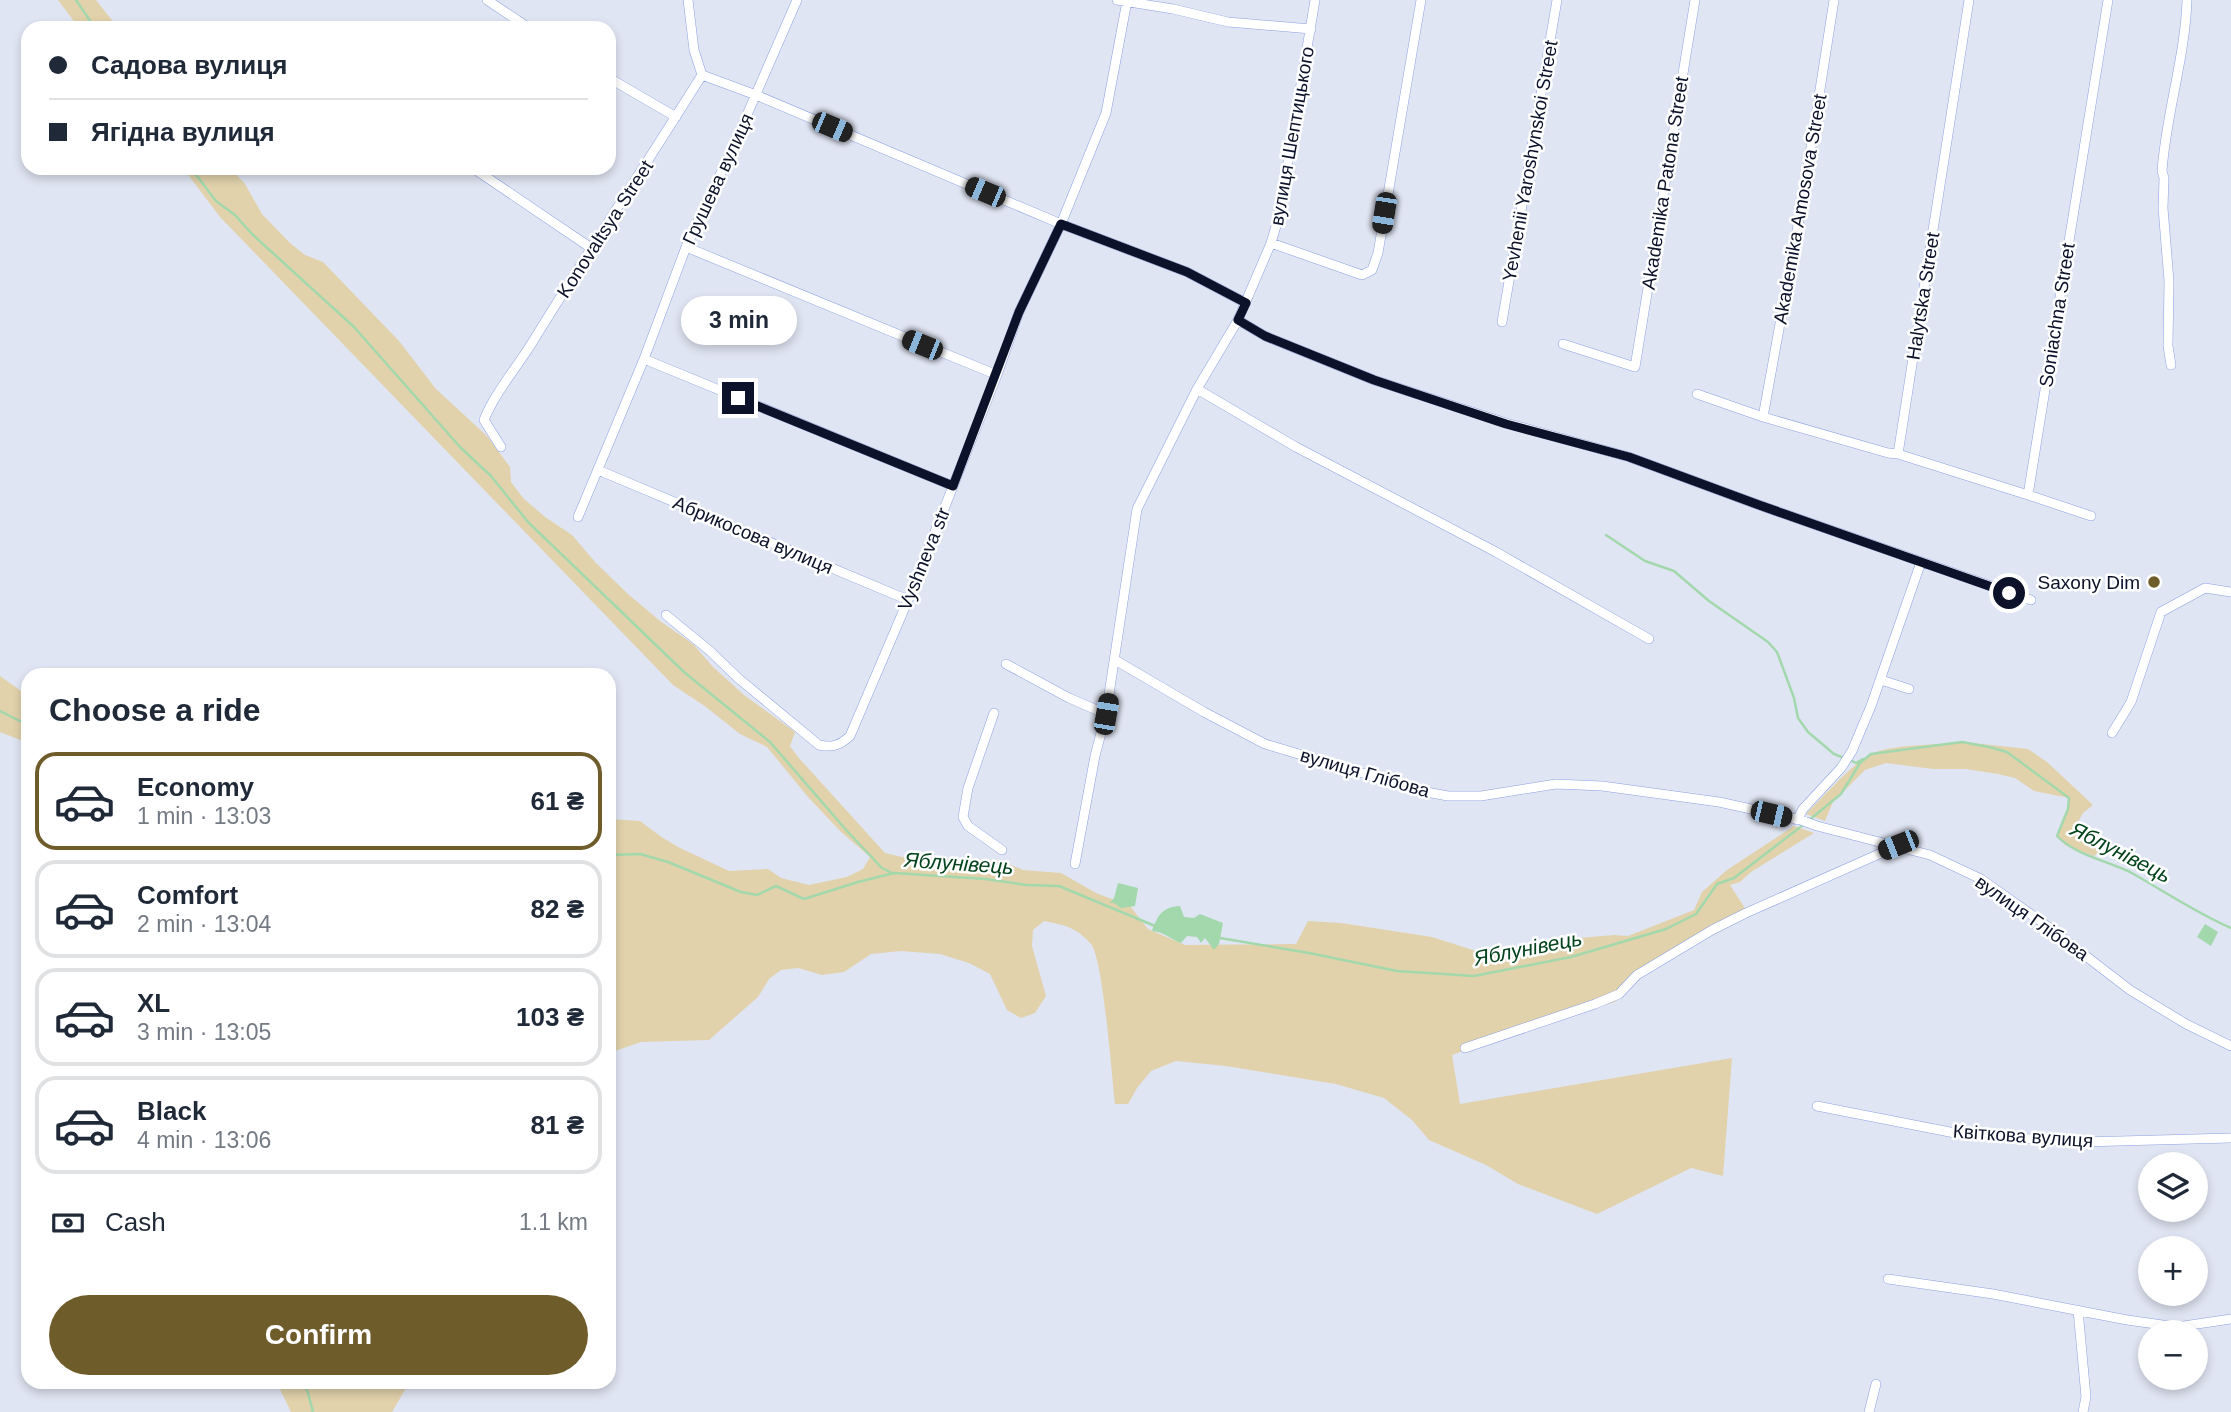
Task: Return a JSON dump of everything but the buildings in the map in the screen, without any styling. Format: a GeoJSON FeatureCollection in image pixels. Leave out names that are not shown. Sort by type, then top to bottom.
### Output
{"type":"FeatureCollection","features":[{"type":"Feature","properties":{"kind":"street"},"geometry":{"type":"LineString","coordinates":[[487,0],[518,21]]}},
{"type":"Feature","properties":{"kind":"street"},"geometry":{"type":"LineString","coordinates":[[688,0],[694,50],[702,75],[756,95],[1061,224],[1187,272],[1246,303]]}},
{"type":"Feature","properties":{"kind":"street","name":"Грушева вулиця"},"geometry":{"type":"LineString","coordinates":[[578,517],[644,359],[685,247],[797,0]]}},
{"type":"Feature","properties":{"kind":"street"},"geometry":{"type":"LineString","coordinates":[[1116,0],[1151,2],[1228,22],[1311,29]]}},
{"type":"Feature","properties":{"kind":"street","name":"вулиця Шептицького"},"geometry":{"type":"LineString","coordinates":[[1075,864],[1095,756],[1106,714],[1137,509],[1197,389],[1238,320],[1270,243],[1279,216],[1315,0]]}},
{"type":"Feature","properties":{"kind":"street"},"geometry":{"type":"LineString","coordinates":[[1270,243],[1362,275],[1372,270],[1378,253],[1422,0]]}},
{"type":"Feature","properties":{"kind":"street","name":"Yevhenii Yaroshynskoi Street"},"geometry":{"type":"LineString","coordinates":[[1502,322],[1557,0]]}},
{"type":"Feature","properties":{"kind":"street","name":"Akademika Patona Street"},"geometry":{"type":"LineString","coordinates":[[1563,344],[1635,367],[1695,0]]}},
{"type":"Feature","properties":{"kind":"street","name":"Akademika Amosova Street"},"geometry":{"type":"LineString","coordinates":[[1763,417],[1804,191],[1834,0]]}},
{"type":"Feature","properties":{"kind":"street","name":"Halytska Street"},"geometry":{"type":"LineString","coordinates":[[1898,454],[1969,0]]}},
{"type":"Feature","properties":{"kind":"street","name":"Soniachna Street"},"geometry":{"type":"LineString","coordinates":[[2028,495],[2108,0]]}},
{"type":"Feature","properties":{"kind":"street"},"geometry":{"type":"LineString","coordinates":[[2171,365],[2168,346],[2169,281],[2162,172],[2185,41],[2187,0]]}},
{"type":"Feature","properties":{"kind":"street","name":"Vyshneva str"},"geometry":{"type":"LineString","coordinates":[[666,615],[819,745],[830,747],[841,744],[850,736],[908,600],[1024,301],[1061,224],[1106,113],[1127,1]]}},
{"type":"Feature","properties":{"kind":"street","name":"Konovaltsya Street"},"geometry":{"type":"LineString","coordinates":[[501,447],[484,420],[490,404],[519,365],[702,75]]}},
{"type":"Feature","properties":{"kind":"street"},"geometry":{"type":"LineString","coordinates":[[616,82],[676,117]]}},
{"type":"Feature","properties":{"kind":"street"},"geometry":{"type":"LineString","coordinates":[[483,175],[591,248]]}},
{"type":"Feature","properties":{"kind":"street"},"geometry":{"type":"LineString","coordinates":[[685,247],[997,375]]}},
{"type":"Feature","properties":{"kind":"street"},"geometry":{"type":"LineString","coordinates":[[1238,320],[1265,336],[1374,380],[1506,424],[1629,457],[2032,600]]}},
{"type":"Feature","properties":{"kind":"street"},"geometry":{"type":"LineString","coordinates":[[644,359],[953,486]]}},
{"type":"Feature","properties":{"kind":"street"},"geometry":{"type":"LineString","coordinates":[[1197,389],[1296,447],[1496,552],[1648,639]]}},
{"type":"Feature","properties":{"kind":"street"},"geometry":{"type":"LineString","coordinates":[[1697,394],[1763,417],[1898,454],[2091,516]]}},
{"type":"Feature","properties":{"kind":"street","name":"Абрикосова вулиця"},"geometry":{"type":"LineString","coordinates":[[598,470],[908,600]]}},
{"type":"Feature","properties":{"kind":"street"},"geometry":{"type":"LineString","coordinates":[[1799,820],[1803,809],[1841,768],[1852,751],[1881,680],[1921,562]]}},
{"type":"Feature","properties":{"kind":"street"},"geometry":{"type":"LineString","coordinates":[[2112,733],[2131,702],[2161,612],[2205,588],[2231,592]]}},
{"type":"Feature","properties":{"kind":"street","name":"вулиця Глібова"},"geometry":{"type":"LineString","coordinates":[[1115,660],[1265,744],[1426,792],[1448,796],[1480,796],[1556,784],[1602,786],[1719,802],[1930,855],[1981,879],[2049,927],[2130,990],[2186,1024],[2231,1046]]}},
{"type":"Feature","properties":{"kind":"street"},"geometry":{"type":"LineString","coordinates":[[1006,664],[1069,698],[1106,714]]}},
{"type":"Feature","properties":{"kind":"street"},"geometry":{"type":"LineString","coordinates":[[1881,680],[1909,689]]}},
{"type":"Feature","properties":{"kind":"street"},"geometry":{"type":"LineString","coordinates":[[994,713],[968,788],[963,817],[968,825],[1002,850]]}},
{"type":"Feature","properties":{"kind":"street"},"geometry":{"type":"LineString","coordinates":[[1465,1048],[1619,994],[1637,975],[1712,930],[1898,845]]}},
{"type":"Feature","properties":{"kind":"street","name":"Квіткова вулиця"},"geometry":{"type":"LineString","coordinates":[[1817,1106],[1965,1135],[2082,1142],[2231,1138]]}},
{"type":"Feature","properties":{"kind":"street"},"geometry":{"type":"LineString","coordinates":[[1888,1279],[1993,1294],[2177,1327],[2231,1319]]}},
{"type":"Feature","properties":{"kind":"street"},"geometry":{"type":"LineString","coordinates":[[2078,1310],[2086,1397],[2084,1412]]}},
{"type":"Feature","properties":{"kind":"street"},"geometry":{"type":"LineString","coordinates":[[1868,1412],[1876,1384]]}},
{"type":"Feature","properties":{"kind":"shaded area"},"geometry":{"type":"Polygon","coordinates":[[[58,0],[96,0],[112,21],[74,21],[58,0]]]}},
{"type":"Feature","properties":{"kind":"shaded area"},"geometry":{"type":"Polygon","coordinates":[[[188,175],[237,175],[245,184],[262,214],[305,255],[323,262],[399,341],[436,389],[487,436],[510,467],[511,482],[523,498],[572,535],[628,594],[693,644],[713,667],[744,695],[795,732],[790,746],[798,757],[885,853],[902,857],[999,860],[1023,870],[1061,873],[1096,893],[1130,906],[1148,929],[1185,945],[1296,944],[1308,921],[1341,923],[1432,937],[1476,951],[1525,947],[1580,938],[1628,936],[1694,910],[1702,892],[1727,870],[1794,826],[1814,833],[1751,872],[1740,882],[1730,885],[1750,916],[1641,976],[1615,1002],[1505,1035],[1452,1055],[1460,1104],[1732,1058],[1723,1176],[1691,1168],[1597,1214],[1518,1184],[1486,1165],[1429,1140],[1412,1120],[1384,1098],[1336,1084],[1226,1066],[1176,1061],[1151,1071],[1128,1104],[1115,1104],[1103,994],[1095,954],[1086,938],[1075,930],[1044,921],[1033,930],[1032,946],[1046,996],[1035,1013],[1021,1018],[1007,1010],[990,974],[969,963],[940,954],[901,951],[871,954],[844,972],[822,975],[798,968],[781,970],[769,979],[758,997],[709,1040],[641,1042],[616,1051],[616,819],[640,821],[678,847],[729,871],[768,869],[781,878],[809,885],[847,877],[863,869],[870,857],[840,831],[808,797],[767,747],[740,734],[673,685],[220,217],[188,175]]]}},
{"type":"Feature","properties":{"kind":"shaded area"},"geometry":{"type":"Polygon","coordinates":[[[0,676],[21,691],[21,740],[0,732],[0,676]]]}},
{"type":"Feature","properties":{"kind":"shaded area"},"geometry":{"type":"Polygon","coordinates":[[[1964,742],[2028,749],[2047,762],[2093,805],[2083,813],[2072,832],[2082,841],[2102,849],[2094,856],[2065,845],[2057,836],[2068,809],[2069,798],[2034,791],[2015,778],[1966,769],[1933,769],[1886,763],[1865,770],[1833,802],[1825,821],[1806,814],[1846,773],[1871,754],[1903,747],[1964,742]]]}},
{"type":"Feature","properties":{"kind":"shaded area"},"geometry":{"type":"Polygon","coordinates":[[[1118,883],[1138,888],[1135,906],[1121,908],[1110,903],[1118,883]]]}},
{"type":"Feature","properties":{"kind":"shaded area"},"geometry":{"type":"Polygon","coordinates":[[[1180,906],[1184,917],[1194,918],[1200,914],[1223,923],[1219,944],[1214,950],[1205,938],[1201,943],[1197,937],[1187,936],[1181,943],[1152,931],[1162,913],[1169,908],[1180,906]]]}},
{"type":"Feature","properties":{"kind":"shaded area"},"geometry":{"type":"Polygon","coordinates":[[[2205,924],[2218,932],[2211,946],[2197,937],[2205,924]]]}},
{"type":"Feature","properties":{"kind":"shaded area"},"geometry":{"type":"Polygon","coordinates":[[[280,1389],[405,1389],[392,1412],[291,1412],[280,1389]]]}},
{"type":"Feature","properties":{"kind":"waterway"},"geometry":{"type":"LineString","coordinates":[[76,0],[90,21]]}},
{"type":"Feature","properties":{"kind":"waterway"},"geometry":{"type":"LineString","coordinates":[[196,175],[216,201],[235,215],[252,234],[354,327],[460,447],[491,476],[528,522],[684,672],[770,742],[847,831],[882,868],[892,873]]}},
{"type":"Feature","properties":{"kind":"waterway"},"geometry":{"type":"LineString","coordinates":[[1606,535],[1645,561],[1674,571],[1709,601],[1768,642],[1777,652],[1794,698],[1798,718],[1808,732],[1834,754],[1844,758]]}},
{"type":"Feature","properties":{"kind":"waterway","name":"Яблунівець"},"geometry":{"type":"LineString","coordinates":[[0,711],[21,722]]}},
{"type":"Feature","properties":{"kind":"waterway","name":"Яблунівець"},"geometry":{"type":"LineString","coordinates":[[1808,821],[1841,794],[1860,763],[1871,754],[1962,742],[1989,747],[2007,752],[2069,798],[2068,809],[2057,836],[2064,842],[2130,872],[2231,928]]}},
{"type":"Feature","properties":{"kind":"waterway","name":"Яблунівець"},"geometry":{"type":"LineString","coordinates":[[1850,760],[1856,763],[1863,759]]}},
{"type":"Feature","properties":{"kind":"waterway","name":"Яблунівець"},"geometry":{"type":"LineString","coordinates":[[1220,938],[1397,971],[1474,976],[1571,957],[1666,929],[1696,914],[1717,884],[1734,878],[1803,825]]}},
{"type":"Feature","properties":{"kind":"waterway","name":"Яблунівець"},"geometry":{"type":"LineString","coordinates":[[616,855],[640,854],[668,862],[741,892],[757,895],[776,886],[804,899],[894,873],[1059,886],[1155,926]]}},
{"type":"Feature","properties":{"kind":"waterway"},"geometry":{"type":"LineString","coordinates":[[306,1389],[313,1412]]}},
{"type":"Feature","properties":{"kind":"place","name":"Saxony Dim"},"geometry":{"type":"Point","coordinates":[2154,582]}},
{"type":"Feature","properties":{"kind":"route"},"geometry":{"type":"LineString","coordinates":[[738,398],[953,486],[1019,312],[1061,224],[1187,272],[1246,303],[1238,320],[1265,336],[1374,380],[1506,424],[1629,457],[2009,593]]}}]}
